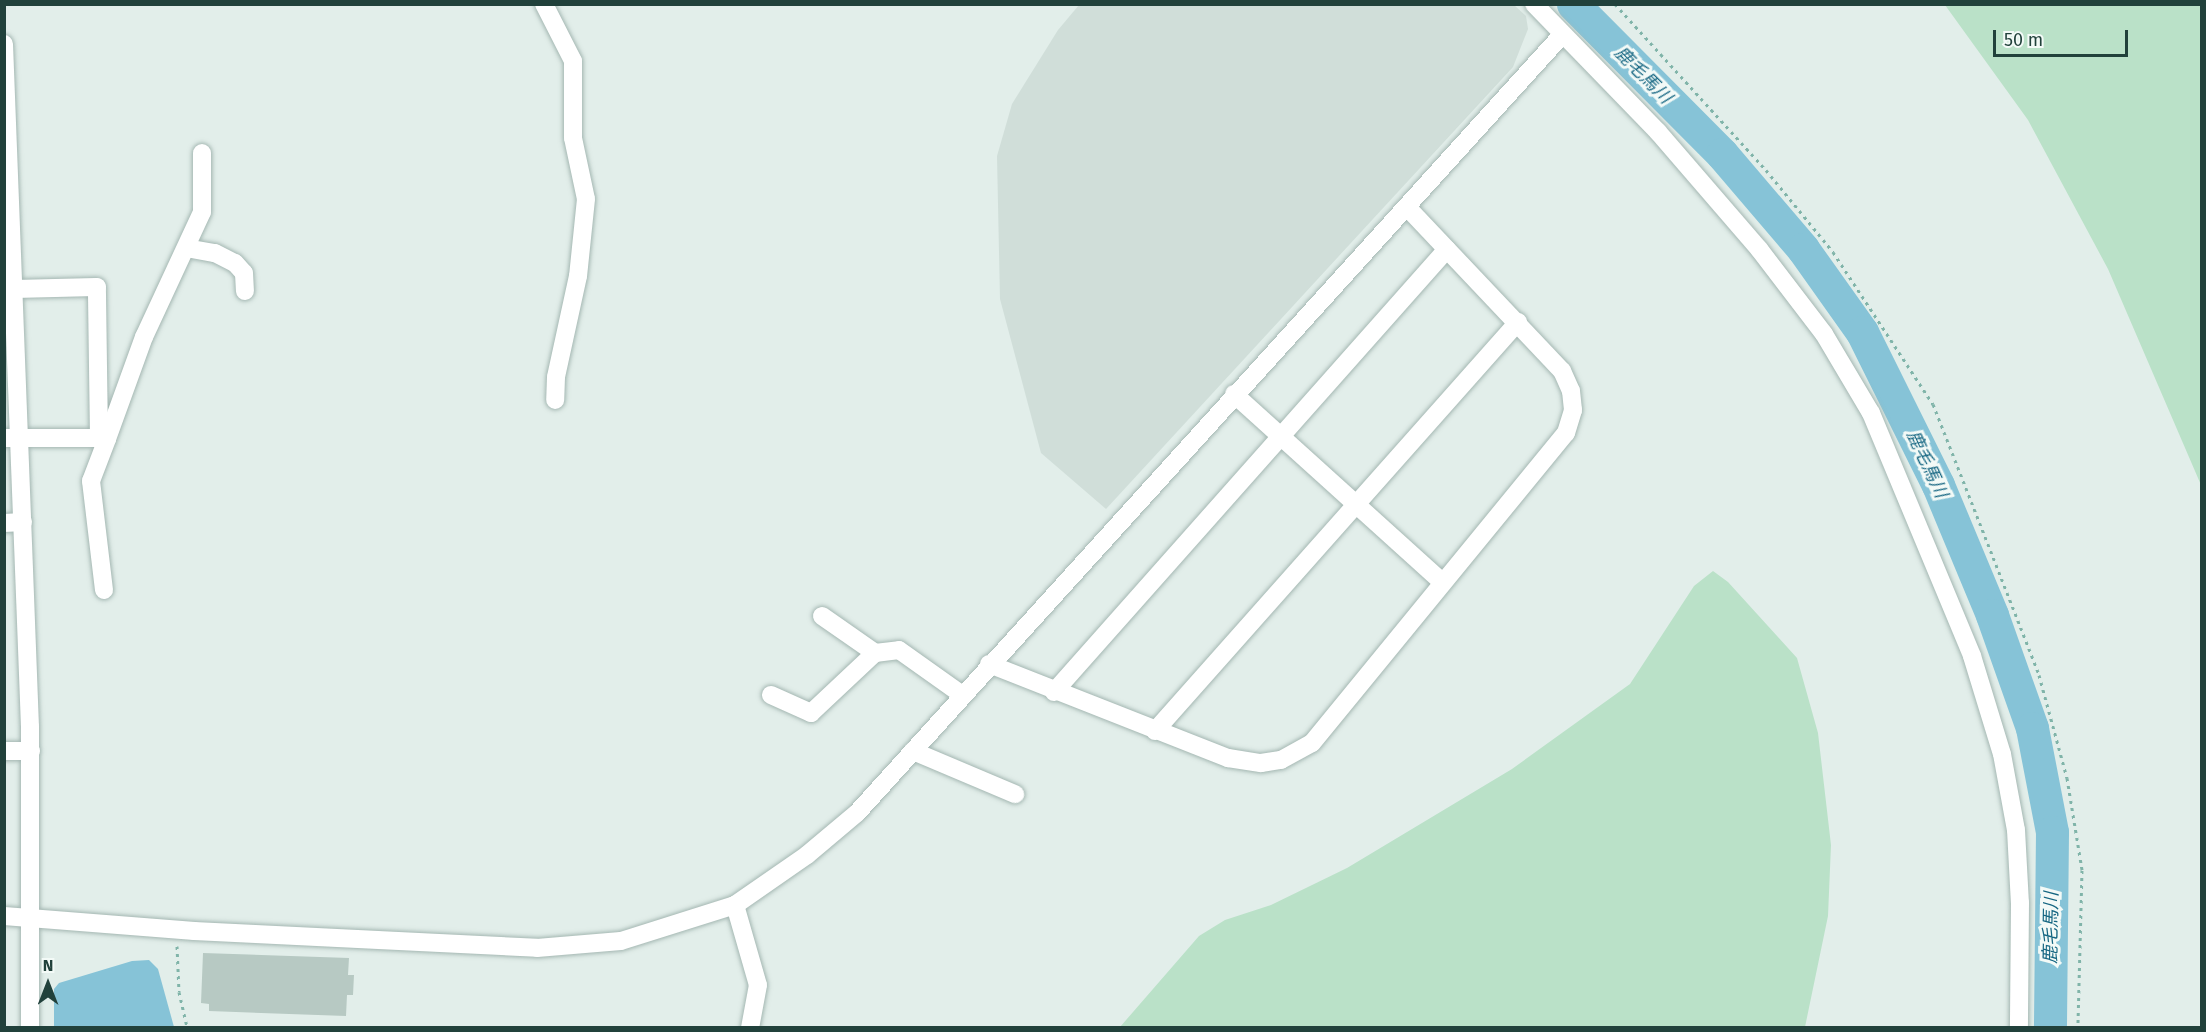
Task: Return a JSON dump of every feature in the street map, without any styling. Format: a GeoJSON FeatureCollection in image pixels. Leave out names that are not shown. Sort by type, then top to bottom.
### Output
{"type":"FeatureCollection","features":[{"type":"Feature","properties":{"kind":"street"},"geometry":{"type":"LineString","coordinates":[[544,4],[573,61],[573,138],[586,199],[578,276],[556,377],[555,400]]}},
{"type":"Feature","properties":{"kind":"street"},"geometry":{"type":"LineString","coordinates":[[1534,4],[1658,132],[1759,249],[1824,334],[1871,413],[1972,656],[2002,754],[2016,830],[2020,903],[2019,1028]]}},
{"type":"Feature","properties":{"kind":"street"},"geometry":{"type":"LineString","coordinates":[[4,916],[176,929],[537,948],[621,941],[735,905],[839,831],[913,751],[961,694],[1562,35]]}},
{"type":"Feature","properties":{"kind":"street"},"geometry":{"type":"LineString","coordinates":[[4,44],[13,289],[13,438],[23,522],[30,750],[32,918],[30,1028]]}},
{"type":"Feature","properties":{"kind":"street"},"geometry":{"type":"LineString","coordinates":[[104,590],[91,481],[103,439],[144,337],[202,212],[202,153]]}},
{"type":"Feature","properties":{"kind":"street"},"geometry":{"type":"LineString","coordinates":[[989,664],[1054,692],[1228,758],[1261,763],[1294,754],[1312,743],[1566,433],[1573,410],[1571,391],[1562,371],[1407,207]]}},
{"type":"Feature","properties":{"kind":"street"},"geometry":{"type":"LineString","coordinates":[[186,248],[215,253],[235,263],[244,273],[245,291]]}},
{"type":"Feature","properties":{"kind":"street"},"geometry":{"type":"LineString","coordinates":[[1054,692],[1447,249]]}},
{"type":"Feature","properties":{"kind":"street"},"geometry":{"type":"LineString","coordinates":[[13,289],[97,287],[103,439]]}},
{"type":"Feature","properties":{"kind":"street"},"geometry":{"type":"LineString","coordinates":[[1155,731],[1354,502],[1518,322]]}},
{"type":"Feature","properties":{"kind":"street"},"geometry":{"type":"LineString","coordinates":[[1234,394],[1442,582]]}},
{"type":"Feature","properties":{"kind":"street"},"geometry":{"type":"LineString","coordinates":[[13,438],[103,439]]}},
{"type":"Feature","properties":{"kind":"street"},"geometry":{"type":"LineString","coordinates":[[4,523],[23,522]]}},
{"type":"Feature","properties":{"kind":"street"},"geometry":{"type":"LineString","coordinates":[[822,616],[875,653]]}},
{"type":"Feature","properties":{"kind":"street"},"geometry":{"type":"LineString","coordinates":[[771,695],[811,712],[875,653],[899,650],[961,694]]}},
{"type":"Feature","properties":{"kind":"street"},"geometry":{"type":"LineString","coordinates":[[4,751],[30,750]]}},
{"type":"Feature","properties":{"kind":"street"},"geometry":{"type":"LineString","coordinates":[[913,751],[1016,794]]}},
{"type":"Feature","properties":{"kind":"street"},"geometry":{"type":"LineString","coordinates":[[735,905],[758,985],[750,1028]]}},
{"type":"Feature","properties":{"kind":"path"},"geometry":{"type":"LineString","coordinates":[[1615,4],[1734,134],[1833,252],[1933,404],[2039,675],[2067,778],[2082,870],[2078,1028]]}},
{"type":"Feature","properties":{"kind":"path"},"geometry":{"type":"LineString","coordinates":[[176,929],[179,992],[187,1028]]}},
{"type":"Feature","properties":{"kind":"shaded area"},"geometry":{"type":"Polygon","coordinates":[[[1079,5],[1514,5],[1526,16],[1528,29],[1513,67],[1106,509],[1041,453],[1000,299],[997,156],[1012,104],[1058,30],[1079,5]]]}},
{"type":"Feature","properties":{"kind":"green space"},"geometry":{"type":"Polygon","coordinates":[[[1945,5],[2201,5],[2201,485],[2108,269],[2028,120],[1945,5]]]}},
{"type":"Feature","properties":{"kind":"green space"},"geometry":{"type":"Polygon","coordinates":[[[1713,571],[1728,582],[1797,658],[1818,733],[1831,845],[1828,916],[1805,1027],[1120,1027],[1199,936],[1225,920],[1271,905],[1347,868],[1512,769],[1630,684],[1694,586],[1713,571]]]}},
{"type":"Feature","properties":{"kind":"water"},"geometry":{"type":"Polygon","coordinates":[[[149,960],[158,969],[174,1027],[54,1027],[54,989],[59,983],[132,961],[149,960]]]}},
{"type":"Feature","properties":{"kind":"building"},"geometry":{"type":"Polygon","coordinates":[[[203,953],[349,958],[348,975],[354,975],[353,995],[347,995],[346,1016],[209,1011],[209,1004],[201,1003],[203,953]]]}},
{"type":"Feature","properties":{"kind":"waterway","name":"鹿毛馬川"},"geometry":{"type":"LineString","coordinates":[[1573,4],[1722,154],[1803,249],[1862,332],[1938,485],[1992,615],[2032,728],[2052,832],[2050,1028]]}}]}
